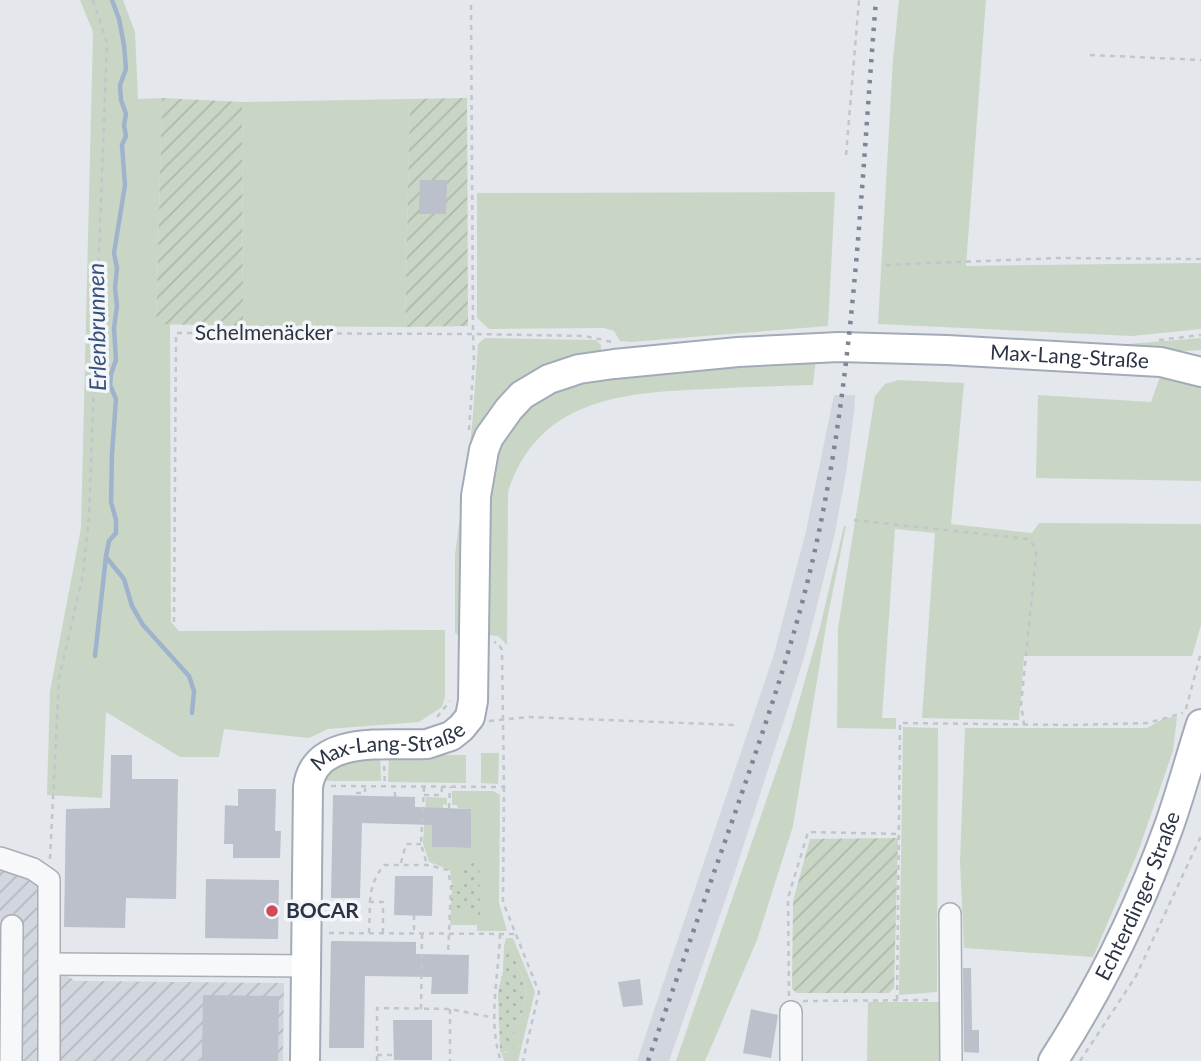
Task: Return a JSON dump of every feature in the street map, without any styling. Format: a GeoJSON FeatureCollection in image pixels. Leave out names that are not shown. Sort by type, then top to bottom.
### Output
{"type":"FeatureCollection","features":[{"type":"Feature","properties":{"kind":"main road","name":"Max-Lang-Straße"},"geometry":{"type":"LineString","coordinates":[[305,1061],[308,787],[312,770],[319,761],[342,749],[427,744],[451,736],[470,717],[463,688],[481,464],[489,437],[522,396],[549,379],[579,369],[673,357],[839,347],[980,351],[1159,351],[1201,356]]}},
{"type":"Feature","properties":{"kind":"main road","name":"Max-Lang-Straße"},"geometry":{"type":"LineString","coordinates":[[1159,351],[1201,372]]}},
{"type":"Feature","properties":{"kind":"main road","name":"Echterdinger Straße"},"geometry":{"type":"LineString","coordinates":[[1054,1061],[1095,993],[1126,933],[1169,827],[1193,718]]}},
{"type":"Feature","properties":{"kind":"street"},"geometry":{"type":"LineString","coordinates":[[0,858],[33,869],[49,880],[49,1061]]}},
{"type":"Feature","properties":{"kind":"street"},"geometry":{"type":"LineString","coordinates":[[950,914],[951,1061]]}},
{"type":"Feature","properties":{"kind":"street"},"geometry":{"type":"LineString","coordinates":[[11,1061],[12,926]]}},
{"type":"Feature","properties":{"kind":"street"},"geometry":{"type":"LineString","coordinates":[[49,964],[306,966]]}},
{"type":"Feature","properties":{"kind":"street"},"geometry":{"type":"LineString","coordinates":[[791,1061],[793,1008]]}},
{"type":"Feature","properties":{"kind":"path"},"geometry":{"type":"LineString","coordinates":[[49,880],[59,678],[83,575],[89,515],[107,43],[93,0]]}},
{"type":"Feature","properties":{"kind":"path"},"geometry":{"type":"LineString","coordinates":[[468,440],[474,360],[471,0]]}},
{"type":"Feature","properties":{"kind":"path"},"geometry":{"type":"LineString","coordinates":[[846,155],[859,0]]}},
{"type":"Feature","properties":{"kind":"path"},"geometry":{"type":"LineString","coordinates":[[1090,55],[1201,60]]}},
{"type":"Feature","properties":{"kind":"path"},"geometry":{"type":"LineString","coordinates":[[886,265],[1058,258],[1201,259]]}},
{"type":"Feature","properties":{"kind":"path","name":"Schelmenäcker"},"geometry":{"type":"LineString","coordinates":[[174,622],[176,333],[473,334]]}},
{"type":"Feature","properties":{"kind":"path"},"geometry":{"type":"LineString","coordinates":[[473,334],[585,336],[618,344]]}},
{"type":"Feature","properties":{"kind":"path"},"geometry":{"type":"LineString","coordinates":[[1159,351],[1201,335]]}},
{"type":"Feature","properties":{"kind":"path"},"geometry":{"type":"LineString","coordinates":[[854,520],[1028,538],[1036,555],[1021,705],[1024,724]]}},
{"type":"Feature","properties":{"kind":"path"},"geometry":{"type":"LineString","coordinates":[[897,1000],[900,723],[1148,723],[1193,718],[1201,652]]}},
{"type":"Feature","properties":{"kind":"path"},"geometry":{"type":"LineString","coordinates":[[450,702],[463,688]]}},
{"type":"Feature","properties":{"kind":"path"},"geometry":{"type":"LineString","coordinates":[[523,1061],[539,992],[503,901],[504,787],[501,721],[528,717],[734,725]]}},
{"type":"Feature","properties":{"kind":"path"},"geometry":{"type":"LineString","coordinates":[[329,786],[504,787]]}},
{"type":"Feature","properties":{"kind":"path"},"geometry":{"type":"LineString","coordinates":[[356,787],[356,794],[365,793],[365,787]]}},
{"type":"Feature","properties":{"kind":"path"},"geometry":{"type":"LineString","coordinates":[[395,787],[395,797]]}},
{"type":"Feature","properties":{"kind":"path"},"geometry":{"type":"LineString","coordinates":[[424,787],[421,844],[427,865]]}},
{"type":"Feature","properties":{"kind":"path"},"geometry":{"type":"LineString","coordinates":[[424,795],[441,795],[442,787]]}},
{"type":"Feature","properties":{"kind":"path"},"geometry":{"type":"LineString","coordinates":[[449,808],[450,787]]}},
{"type":"Feature","properties":{"kind":"path"},"geometry":{"type":"LineString","coordinates":[[900,834],[808,832],[788,898],[789,995],[793,1008],[810,999],[937,1000]]}},
{"type":"Feature","properties":{"kind":"path"},"geometry":{"type":"LineString","coordinates":[[1080,1061],[1136,976],[1201,836]]}},
{"type":"Feature","properties":{"kind":"path"},"geometry":{"type":"LineString","coordinates":[[401,863],[406,844],[421,844]]}},
{"type":"Feature","properties":{"kind":"path"},"geometry":{"type":"LineString","coordinates":[[369,933],[371,889],[384,864],[427,865],[448,870],[451,887],[448,955]]}},
{"type":"Feature","properties":{"kind":"path"},"geometry":{"type":"LineString","coordinates":[[370,902],[383,902],[383,933]]}},
{"type":"Feature","properties":{"kind":"path"},"geometry":{"type":"LineString","coordinates":[[414,915],[414,933]]}},
{"type":"Feature","properties":{"kind":"path"},"geometry":{"type":"LineString","coordinates":[[324,933],[515,934]]}},
{"type":"Feature","properties":{"kind":"path"},"geometry":{"type":"LineString","coordinates":[[421,1009],[422,933]]}},
{"type":"Feature","properties":{"kind":"path"},"geometry":{"type":"LineString","coordinates":[[500,934],[495,1044],[501,1061]]}},
{"type":"Feature","properties":{"kind":"path"},"geometry":{"type":"LineString","coordinates":[[377,1061],[377,1008],[450,1009],[495,1018]]}},
{"type":"Feature","properties":{"kind":"path"},"geometry":{"type":"LineString","coordinates":[[450,1009],[450,1061]]}},
{"type":"Feature","properties":{"kind":"path"},"geometry":{"type":"LineString","coordinates":[[377,1055],[394,1055]]}},
{"type":"Feature","properties":{"kind":"shaded area"},"geometry":{"type":"Polygon","coordinates":[[[834,395],[855,395],[854,412],[834,537],[804,658],[734,875],[669,1061],[637,1061],[774,654],[806,531],[834,395]]]}},
{"type":"Feature","properties":{"kind":"shaded area"},"geometry":{"type":"Polygon","coordinates":[[[0,858],[42,874],[49,964],[75,981],[284,983],[283,1061],[0,1061],[0,858]]]}},
{"type":"Feature","properties":{"kind":"green space"},"geometry":{"type":"Polygon","coordinates":[[[80,0],[123,0],[135,32],[138,99],[162,98],[156,323],[170,324],[171,622],[179,631],[445,630],[445,696],[442,707],[419,722],[328,729],[309,738],[224,729],[219,757],[180,757],[106,712],[102,798],[47,795],[50,691],[81,528],[93,32],[80,0]]]}},
{"type":"Feature","properties":{"kind":"green space"},"geometry":{"type":"Polygon","coordinates":[[[899,0],[986,0],[966,266],[1201,263],[1201,329],[1132,336],[878,324],[893,59],[899,0]]]}},
{"type":"Feature","properties":{"kind":"green space"},"geometry":{"type":"Polygon","coordinates":[[[162,98],[242,102],[243,326],[156,324],[162,98]]]}},
{"type":"Feature","properties":{"kind":"green space"},"geometry":{"type":"Polygon","coordinates":[[[467,98],[468,326],[405,327],[410,99],[467,98]]]}},
{"type":"Feature","properties":{"kind":"green space"},"geometry":{"type":"Polygon","coordinates":[[[410,99],[405,327],[243,326],[242,102],[410,99]]]}},
{"type":"Feature","properties":{"kind":"green space"},"geometry":{"type":"Polygon","coordinates":[[[835,192],[828,326],[631,342],[620,341],[614,331],[604,328],[489,329],[477,318],[477,193],[835,192]]]}},
{"type":"Feature","properties":{"kind":"green space"},"geometry":{"type":"Polygon","coordinates":[[[485,338],[596,340],[601,345],[601,353],[497,409],[462,635],[458,635],[455,633],[455,555],[472,427],[478,344],[485,338]]]}},
{"type":"Feature","properties":{"kind":"green space"},"geometry":{"type":"Polygon","coordinates":[[[1201,338],[1201,350],[1154,353],[1067,344],[1127,344],[1201,338]]]}},
{"type":"Feature","properties":{"kind":"green space"},"geometry":{"type":"Polygon","coordinates":[[[816,358],[813,385],[679,390],[618,398],[589,406],[563,418],[541,436],[522,460],[508,492],[507,645],[498,636],[486,635],[488,467],[518,412],[569,382],[816,358]]]}},
{"type":"Feature","properties":{"kind":"green space"},"geometry":{"type":"Polygon","coordinates":[[[1161,374],[1201,380],[1201,481],[1036,478],[1038,395],[1151,402],[1161,374]]]}},
{"type":"Feature","properties":{"kind":"green space"},"geometry":{"type":"Polygon","coordinates":[[[898,380],[964,383],[951,524],[1032,533],[1039,523],[1201,524],[1201,625],[1192,656],[1024,656],[1019,720],[922,718],[935,533],[895,529],[882,718],[896,718],[896,729],[837,728],[838,628],[875,396],[885,384],[898,380]]]}},
{"type":"Feature","properties":{"kind":"green space"},"geometry":{"type":"Polygon","coordinates":[[[844,526],[793,826],[757,940],[705,1061],[676,1061],[791,729],[819,631],[844,526]]]}},
{"type":"Feature","properties":{"kind":"green space"},"geometry":{"type":"Polygon","coordinates":[[[1177,717],[1173,751],[1138,852],[1093,957],[964,948],[960,861],[965,728],[1147,728],[1165,718],[1177,717]]]}},
{"type":"Feature","properties":{"kind":"green space"},"geometry":{"type":"Polygon","coordinates":[[[903,727],[938,728],[937,992],[899,995],[903,727]]]}},
{"type":"Feature","properties":{"kind":"green space"},"geometry":{"type":"Polygon","coordinates":[[[481,753],[499,753],[498,784],[481,783],[481,753]]]}},
{"type":"Feature","properties":{"kind":"green space"},"geometry":{"type":"Polygon","coordinates":[[[380,755],[381,781],[322,781],[341,764],[380,755]]]}},
{"type":"Feature","properties":{"kind":"green space"},"geometry":{"type":"Polygon","coordinates":[[[389,755],[466,755],[466,783],[388,782],[389,755]]]}},
{"type":"Feature","properties":{"kind":"green space"},"geometry":{"type":"Polygon","coordinates":[[[452,791],[493,791],[500,795],[499,903],[507,931],[477,931],[477,925],[450,925],[451,908],[465,908],[460,883],[452,885],[450,870],[429,862],[423,843],[426,797],[447,798],[447,805],[443,804],[443,808],[433,808],[432,847],[471,848],[471,809],[452,805],[452,791]]]}},
{"type":"Feature","properties":{"kind":"green space"},"geometry":{"type":"Polygon","coordinates":[[[898,838],[894,988],[889,993],[797,993],[792,989],[793,901],[810,839],[898,838]]]}},
{"type":"Feature","properties":{"kind":"green space"},"geometry":{"type":"Polygon","coordinates":[[[461,861],[479,862],[480,917],[469,916],[465,908],[451,908],[452,885],[460,883],[461,861]]]}},
{"type":"Feature","properties":{"kind":"green space"},"geometry":{"type":"Polygon","coordinates":[[[506,938],[513,938],[535,992],[518,1061],[504,1061],[502,1054],[507,1052],[512,1028],[521,1018],[527,991],[511,947],[504,946],[506,938]]]}},
{"type":"Feature","properties":{"kind":"green space"},"geometry":{"type":"Polygon","coordinates":[[[504,946],[511,947],[527,991],[521,1018],[512,1028],[514,1046],[502,1054],[498,992],[503,971],[504,946]]]}},
{"type":"Feature","properties":{"kind":"green space"},"geometry":{"type":"Polygon","coordinates":[[[868,1002],[938,1002],[944,1009],[943,1061],[867,1061],[868,1002]]]}},
{"type":"Feature","properties":{"kind":"building"},"geometry":{"type":"Polygon","coordinates":[[[420,180],[447,180],[446,214],[419,214],[420,180]]]}},
{"type":"Feature","properties":{"kind":"building"},"geometry":{"type":"Polygon","coordinates":[[[111,755],[132,755],[132,779],[178,779],[176,899],[126,898],[125,928],[64,927],[66,809],[110,808],[111,755]]]}},
{"type":"Feature","properties":{"kind":"building"},"geometry":{"type":"Polygon","coordinates":[[[238,789],[276,789],[275,831],[281,831],[280,858],[233,858],[233,844],[224,844],[225,805],[238,806],[238,789]]]}},
{"type":"Feature","properties":{"kind":"building"},"geometry":{"type":"Polygon","coordinates":[[[333,795],[415,797],[415,807],[471,809],[471,848],[432,847],[432,825],[362,823],[360,898],[331,898],[333,795]]]}},
{"type":"Feature","properties":{"kind":"building"},"geometry":{"type":"Polygon","coordinates":[[[395,876],[433,876],[432,916],[394,915],[395,876]]]}},
{"type":"Feature","properties":{"kind":"building"},"geometry":{"type":"Polygon","coordinates":[[[206,879],[279,880],[278,939],[205,938],[206,879]]]}},
{"type":"Feature","properties":{"kind":"building"},"geometry":{"type":"Polygon","coordinates":[[[331,941],[416,942],[416,954],[469,955],[468,994],[431,994],[432,977],[365,976],[364,1048],[329,1048],[331,941]]]}},
{"type":"Feature","properties":{"kind":"building"},"geometry":{"type":"Polygon","coordinates":[[[963,968],[971,968],[972,1030],[979,1030],[979,1053],[964,1052],[963,968]]]}},
{"type":"Feature","properties":{"kind":"building"},"geometry":{"type":"Polygon","coordinates":[[[640,979],[643,1005],[623,1007],[618,982],[640,979]]]}},
{"type":"Feature","properties":{"kind":"building"},"geometry":{"type":"Polygon","coordinates":[[[203,995],[279,996],[278,1061],[202,1061],[203,995]]]}},
{"type":"Feature","properties":{"kind":"building"},"geometry":{"type":"Polygon","coordinates":[[[751,1009],[778,1015],[771,1058],[743,1053],[751,1009]]]}},
{"type":"Feature","properties":{"kind":"building"},"geometry":{"type":"Polygon","coordinates":[[[393,1020],[432,1020],[432,1060],[394,1060],[393,1020]]]}},
{"type":"Feature","properties":{"kind":"waterway","name":"Erlenbrunnen"},"geometry":{"type":"LineString","coordinates":[[95,656],[106,556],[109,541],[116,533],[111,502],[116,399],[110,385],[116,360],[114,328],[117,268],[114,253],[125,185],[122,145],[126,136],[126,114],[120,85],[126,69],[119,19],[112,0]]}},
{"type":"Feature","properties":{"kind":"waterway"},"geometry":{"type":"LineString","coordinates":[[106,557],[124,579],[132,606],[143,625],[189,676],[194,691],[192,713]]}},
{"type":"Feature","properties":{"kind":"railway"},"geometry":{"type":"LineString","coordinates":[[648,1061],[768,715],[789,650],[815,550],[848,345],[876,0]]}},
{"type":"Feature","properties":{"kind":"place","name":"BOCAR"},"geometry":{"type":"Point","coordinates":[272,911]}}]}
